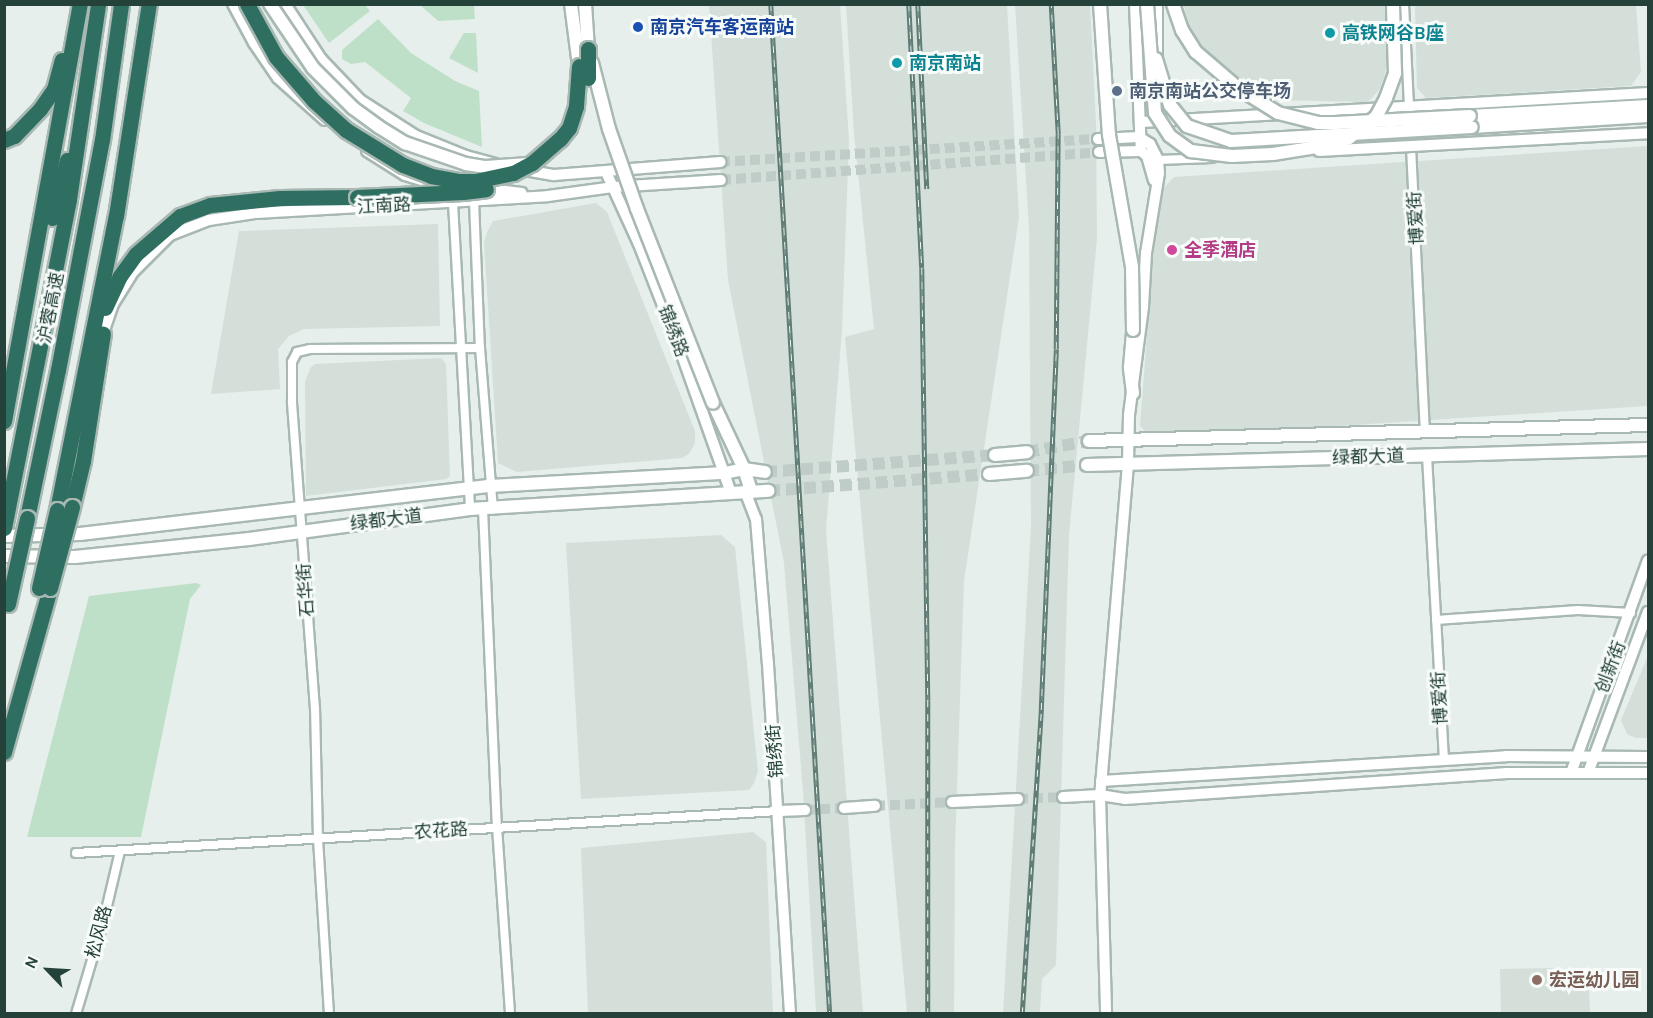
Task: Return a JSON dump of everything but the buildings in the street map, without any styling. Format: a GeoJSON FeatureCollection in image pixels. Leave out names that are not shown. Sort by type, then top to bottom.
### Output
{"type":"FeatureCollection","features":[{"type":"Feature","properties":{"kind":"highway"},"geometry":{"type":"LineString","coordinates":[[4,140],[14,136],[30,122],[54,89],[78,4]]}},
{"type":"Feature","properties":{"kind":"highway"},"geometry":{"type":"LineString","coordinates":[[4,422],[78,4]]}},
{"type":"Feature","properties":{"kind":"highway","name":"沪蓉高速"},"geometry":{"type":"LineString","coordinates":[[6,523],[69,199],[98,4]]}},
{"type":"Feature","properties":{"kind":"highway","name":"沪蓉高速"},"geometry":{"type":"LineString","coordinates":[[6,610],[58,370],[100,151],[122,4]]}},
{"type":"Feature","properties":{"kind":"highway"},"geometry":{"type":"LineString","coordinates":[[4,752],[65,509],[116,216],[149,4]]}},
{"type":"Feature","properties":{"kind":"highway"},"geometry":{"type":"LineString","coordinates":[[247,4],[276,57],[297,83],[346,130],[378,152],[403,165],[431,176],[460,181],[494,178],[513,173],[537,160],[573,134]]}},
{"type":"Feature","properties":{"kind":"highway"},"geometry":{"type":"LineString","coordinates":[[65,509],[83,461],[103,333],[103,314],[120,276],[148,242],[180,216],[210,205],[280,198],[463,192],[495,187],[538,171],[552,161],[573,134],[584,108],[588,49]]}},
{"type":"Feature","properties":{"kind":"highway"},"geometry":{"type":"LineString","coordinates":[[537,160],[568,128],[578,94],[579,66]]}},
{"type":"Feature","properties":{"kind":"highway"},"geometry":{"type":"LineString","coordinates":[[579,66],[586,92]]}},
{"type":"Feature","properties":{"kind":"highway"},"geometry":{"type":"LineString","coordinates":[[4,422],[58,191],[84,96]]}},
{"type":"Feature","properties":{"kind":"highway"},"geometry":{"type":"LineString","coordinates":[[4,739],[45,588]]}},
{"type":"Feature","properties":{"kind":"main road"},"geometry":{"type":"LineString","coordinates":[[270,4],[289,36],[332,88],[353,108],[396,138],[466,164],[486,167],[537,160]]}},
{"type":"Feature","properties":{"kind":"main road"},"geometry":{"type":"LineString","coordinates":[[571,4],[579,66]]}},
{"type":"Feature","properties":{"kind":"main road"},"geometry":{"type":"LineString","coordinates":[[585,4],[588,49],[609,129],[637,209],[713,403],[744,469],[748,491]]}},
{"type":"Feature","properties":{"kind":"main road"},"geometry":{"type":"LineString","coordinates":[[1100,4],[1109,135],[1132,267],[1133,330],[1130,367],[1133,393]]}},
{"type":"Feature","properties":{"kind":"main road"},"geometry":{"type":"LineString","coordinates":[[1147,4],[1155,113],[1170,136],[1191,151],[1232,156],[1273,154],[1330,145],[1348,138],[1376,117],[1395,73],[1393,4]]}},
{"type":"Feature","properties":{"kind":"main road"},"geometry":{"type":"LineString","coordinates":[[1156,4],[1156,59],[1170,105],[1187,126],[1231,141],[1648,116]]}},
{"type":"Feature","properties":{"kind":"main road"},"geometry":{"type":"LineString","coordinates":[[1173,4],[1182,30],[1196,52],[1238,88],[1278,113],[1296,119],[1335,123],[1648,106]]}},
{"type":"Feature","properties":{"kind":"main road","name":"绿都大道"},"geometry":{"type":"LineString","coordinates":[[1089,441],[1648,425]]}},
{"type":"Feature","properties":{"kind":"main road","name":"绿都大道"},"geometry":{"type":"LineString","coordinates":[[1088,465],[1648,449]]}},
{"type":"Feature","properties":{"kind":"main road"},"geometry":{"type":"LineString","coordinates":[[995,454],[1028,452]]}},
{"type":"Feature","properties":{"kind":"main road","name":"绿都大道"},"geometry":{"type":"LineString","coordinates":[[4,536],[80,534],[490,486],[725,473],[744,469],[765,472]]}},
{"type":"Feature","properties":{"kind":"main road"},"geometry":{"type":"LineString","coordinates":[[989,474],[1027,471]]}},
{"type":"Feature","properties":{"kind":"main road","name":"绿都大道"},"geometry":{"type":"LineString","coordinates":[[4,556],[75,557],[482,509],[768,491]]}},
{"type":"Feature","properties":{"kind":"street"},"geometry":{"type":"LineString","coordinates":[[233,4],[254,44],[292,94],[353,142],[405,176],[438,185],[548,196]]}},
{"type":"Feature","properties":{"kind":"street"},"geometry":{"type":"LineString","coordinates":[[285,4],[321,59],[360,100],[416,136],[466,156],[529,172],[554,175],[720,162]]}},
{"type":"Feature","properties":{"kind":"street"},"geometry":{"type":"LineString","coordinates":[[1135,4],[1142,122],[1139,137],[1141,151],[1154,163],[1648,138]]}},
{"type":"Feature","properties":{"kind":"street","name":"博爱街"},"geometry":{"type":"LineString","coordinates":[[1404,4],[1411,108],[1425,432]]}},
{"type":"Feature","properties":{"kind":"street"},"geometry":{"type":"LineString","coordinates":[[1142,122],[1648,93]]}},
{"type":"Feature","properties":{"kind":"street"},"geometry":{"type":"LineString","coordinates":[[1273,154],[1648,133]]}},
{"type":"Feature","properties":{"kind":"street"},"geometry":{"type":"LineString","coordinates":[[1098,139],[1139,137],[1150,144],[1156,195],[1146,253],[1143,307],[1127,441],[1128,464],[1100,795],[1106,1014]]}},
{"type":"Feature","properties":{"kind":"street"},"geometry":{"type":"LineString","coordinates":[[1099,152],[1141,151]]}},
{"type":"Feature","properties":{"kind":"street","name":"锦绣路"},"geometry":{"type":"LineString","coordinates":[[606,172],[680,349],[731,493]]}},
{"type":"Feature","properties":{"kind":"street","name":"江南路"},"geometry":{"type":"LineString","coordinates":[[103,333],[113,304],[134,271],[170,235],[209,220],[256,213],[548,196],[614,187],[721,180]]}},
{"type":"Feature","properties":{"kind":"street"},"geometry":{"type":"LineString","coordinates":[[474,201],[480,348],[490,486],[482,509],[497,827],[510,1014]]}},
{"type":"Feature","properties":{"kind":"street"},"geometry":{"type":"LineString","coordinates":[[453,202],[470,488],[482,509]]}},
{"type":"Feature","properties":{"kind":"street","name":"石华街"},"geometry":{"type":"LineString","coordinates":[[329,1014],[318,839],[315,709],[292,401],[292,362],[297,352],[310,349],[480,348]]}},
{"type":"Feature","properties":{"kind":"street","name":"博爱街"},"geometry":{"type":"LineString","coordinates":[[1427,456],[1444,760]]}},
{"type":"Feature","properties":{"kind":"street","name":"锦绣街"},"geometry":{"type":"LineString","coordinates":[[748,491],[756,519],[779,811],[790,1014]]}},
{"type":"Feature","properties":{"kind":"street","name":"创新街"},"geometry":{"type":"LineString","coordinates":[[1571,773],[1631,613],[1648,560]]}},
{"type":"Feature","properties":{"kind":"street"},"geometry":{"type":"LineString","coordinates":[[1436,620],[1578,610],[1631,613]]}},
{"type":"Feature","properties":{"kind":"street","name":"创新街"},"geometry":{"type":"LineString","coordinates":[[1588,773],[1648,612]]}},
{"type":"Feature","properties":{"kind":"street"},"geometry":{"type":"LineString","coordinates":[[1101,781],[1444,760],[1578,755],[1648,757]]}},
{"type":"Feature","properties":{"kind":"street"},"geometry":{"type":"LineString","coordinates":[[1063,797],[1100,795],[1125,799],[1507,772],[1648,773]]}},
{"type":"Feature","properties":{"kind":"street"},"geometry":{"type":"LineString","coordinates":[[952,802],[1018,799]]}},
{"type":"Feature","properties":{"kind":"street"},"geometry":{"type":"LineString","coordinates":[[844,808],[875,806]]}},
{"type":"Feature","properties":{"kind":"street","name":"农花路"},"geometry":{"type":"LineString","coordinates":[[76,854],[805,810]]}},
{"type":"Feature","properties":{"kind":"street","name":"松风路"},"geometry":{"type":"LineString","coordinates":[[76,1014],[103,924],[120,851]]}},
{"type":"Feature","properties":{"kind":"shaded area"},"geometry":{"type":"Polygon","coordinates":[[[1418,4],[1636,5],[1641,72],[1631,86],[1426,98],[1417,88],[1415,7],[1418,4]]]}},
{"type":"Feature","properties":{"kind":"shaded area"},"geometry":{"type":"Polygon","coordinates":[[[709,5],[840,5],[849,140],[842,330],[826,530],[863,1013],[816,1013],[803,791],[784,563],[728,280],[709,5]]]}},
{"type":"Feature","properties":{"kind":"shaded area"},"geometry":{"type":"Polygon","coordinates":[[[846,5],[1007,5],[1019,217],[964,581],[955,847],[954,1013],[907,1013],[845,337],[874,329],[854,134],[846,5]]]}},
{"type":"Feature","properties":{"kind":"shaded area"},"geometry":{"type":"Polygon","coordinates":[[[1015,5],[1090,5],[1096,123],[1097,239],[1069,535],[1056,965],[1042,979],[1040,1013],[1003,1014],[1031,527],[1029,228],[1015,5]]]}},
{"type":"Feature","properties":{"kind":"shaded area","name":"高铁网谷B座"},"geometry":{"type":"Polygon","coordinates":[[[1184,5],[1385,5],[1388,61],[1379,90],[1368,102],[1268,100],[1200,46],[1188,31],[1184,5]]]}},
{"type":"Feature","properties":{"kind":"shaded area"},"geometry":{"type":"Polygon","coordinates":[[[1648,146],[1648,406],[1152,438],[1140,426],[1158,194],[1174,177],[1648,146]]]}},
{"type":"Feature","properties":{"kind":"shaded area"},"geometry":{"type":"Polygon","coordinates":[[[596,203],[607,212],[695,431],[695,443],[689,454],[682,458],[517,472],[498,463],[484,243],[487,232],[493,221],[596,203]]]}},
{"type":"Feature","properties":{"kind":"shaded area"},"geometry":{"type":"Polygon","coordinates":[[[438,224],[440,326],[304,329],[289,336],[278,349],[280,389],[211,394],[239,231],[438,224]]]}},
{"type":"Feature","properties":{"kind":"shaded area"},"geometry":{"type":"Polygon","coordinates":[[[441,358],[446,364],[450,476],[446,479],[306,496],[305,381],[311,367],[315,364],[441,358]]]}},
{"type":"Feature","properties":{"kind":"shaded area"},"geometry":{"type":"Polygon","coordinates":[[[721,535],[735,547],[758,771],[754,783],[749,790],[581,799],[566,543],[721,535]]]}},
{"type":"Feature","properties":{"kind":"shaded area"},"geometry":{"type":"Polygon","coordinates":[[[1648,656],[1648,738],[1636,738],[1627,734],[1621,720],[1648,656]]]}},
{"type":"Feature","properties":{"kind":"shaded area"},"geometry":{"type":"Polygon","coordinates":[[[753,832],[766,842],[773,1013],[588,1013],[581,848],[753,832]]]}},
{"type":"Feature","properties":{"kind":"shaded area","name":"宏运幼儿园"},"geometry":{"type":"Polygon","coordinates":[[[1555,968],[1589,991],[1590,1013],[1501,1013],[1500,969],[1555,968]]]}},
{"type":"Feature","properties":{"kind":"green space"},"geometry":{"type":"Polygon","coordinates":[[[303,5],[365,5],[370,11],[329,43],[303,5]]]}},
{"type":"Feature","properties":{"kind":"green space"},"geometry":{"type":"Polygon","coordinates":[[[420,5],[474,5],[475,19],[438,21],[420,5]]]}},
{"type":"Feature","properties":{"kind":"green space"},"geometry":{"type":"Polygon","coordinates":[[[378,19],[411,53],[455,81],[479,91],[482,147],[424,123],[403,111],[411,98],[365,62],[351,64],[342,59],[342,50],[378,19]]]}},
{"type":"Feature","properties":{"kind":"green space"},"geometry":{"type":"Polygon","coordinates":[[[464,33],[476,33],[478,73],[449,58],[464,33]]]}},
{"type":"Feature","properties":{"kind":"green space"},"geometry":{"type":"Polygon","coordinates":[[[196,583],[201,585],[190,599],[141,837],[27,837],[89,596],[196,583]]]}},
{"type":"Feature","properties":{"kind":"tunnel"},"geometry":{"type":"LineString","coordinates":[[720,162],[1098,139]]}},
{"type":"Feature","properties":{"kind":"tunnel"},"geometry":{"type":"LineString","coordinates":[[721,180],[1099,152]]}},
{"type":"Feature","properties":{"kind":"tunnel"},"geometry":{"type":"LineString","coordinates":[[1027,452],[1089,441]]}},
{"type":"Feature","properties":{"kind":"tunnel"},"geometry":{"type":"LineString","coordinates":[[765,472],[995,455]]}},
{"type":"Feature","properties":{"kind":"tunnel"},"geometry":{"type":"LineString","coordinates":[[1027,471],[1087,465]]}},
{"type":"Feature","properties":{"kind":"tunnel"},"geometry":{"type":"LineString","coordinates":[[768,491],[989,474]]}},
{"type":"Feature","properties":{"kind":"tunnel"},"geometry":{"type":"LineString","coordinates":[[1018,799],[1063,797]]}},
{"type":"Feature","properties":{"kind":"tunnel"},"geometry":{"type":"LineString","coordinates":[[875,806],[952,802]]}},
{"type":"Feature","properties":{"kind":"tunnel"},"geometry":{"type":"LineString","coordinates":[[805,810],[844,808]]}},
{"type":"Feature","properties":{"kind":"railway"},"geometry":{"type":"LineString","coordinates":[[771,4],[830,1014]]}},
{"type":"Feature","properties":{"kind":"railway"},"geometry":{"type":"LineString","coordinates":[[909,4],[922,268],[928,700],[928,1014]]}},
{"type":"Feature","properties":{"kind":"railway"},"geometry":{"type":"LineString","coordinates":[[918,4],[927,189]]}},
{"type":"Feature","properties":{"kind":"railway"},"geometry":{"type":"LineString","coordinates":[[1022,1014],[1041,710],[1056,349],[1058,134],[1051,4]]}},
{"type":"Feature","properties":{"kind":"place","name":"南京汽车客运南站"},"geometry":{"type":"Point","coordinates":[638,27]}},
{"type":"Feature","properties":{"kind":"place","name":"高铁网谷B座"},"geometry":{"type":"Point","coordinates":[1330,33]}},
{"type":"Feature","properties":{"kind":"place","name":"南京南站"},"geometry":{"type":"Point","coordinates":[897,63]}},
{"type":"Feature","properties":{"kind":"place","name":"南京南站公交停车场"},"geometry":{"type":"Point","coordinates":[1117,91]}},
{"type":"Feature","properties":{"kind":"place","name":"全季酒店"},"geometry":{"type":"Point","coordinates":[1172,250]}},
{"type":"Feature","properties":{"kind":"place","name":"宏运幼儿园"},"geometry":{"type":"Point","coordinates":[1537,980]}}]}
